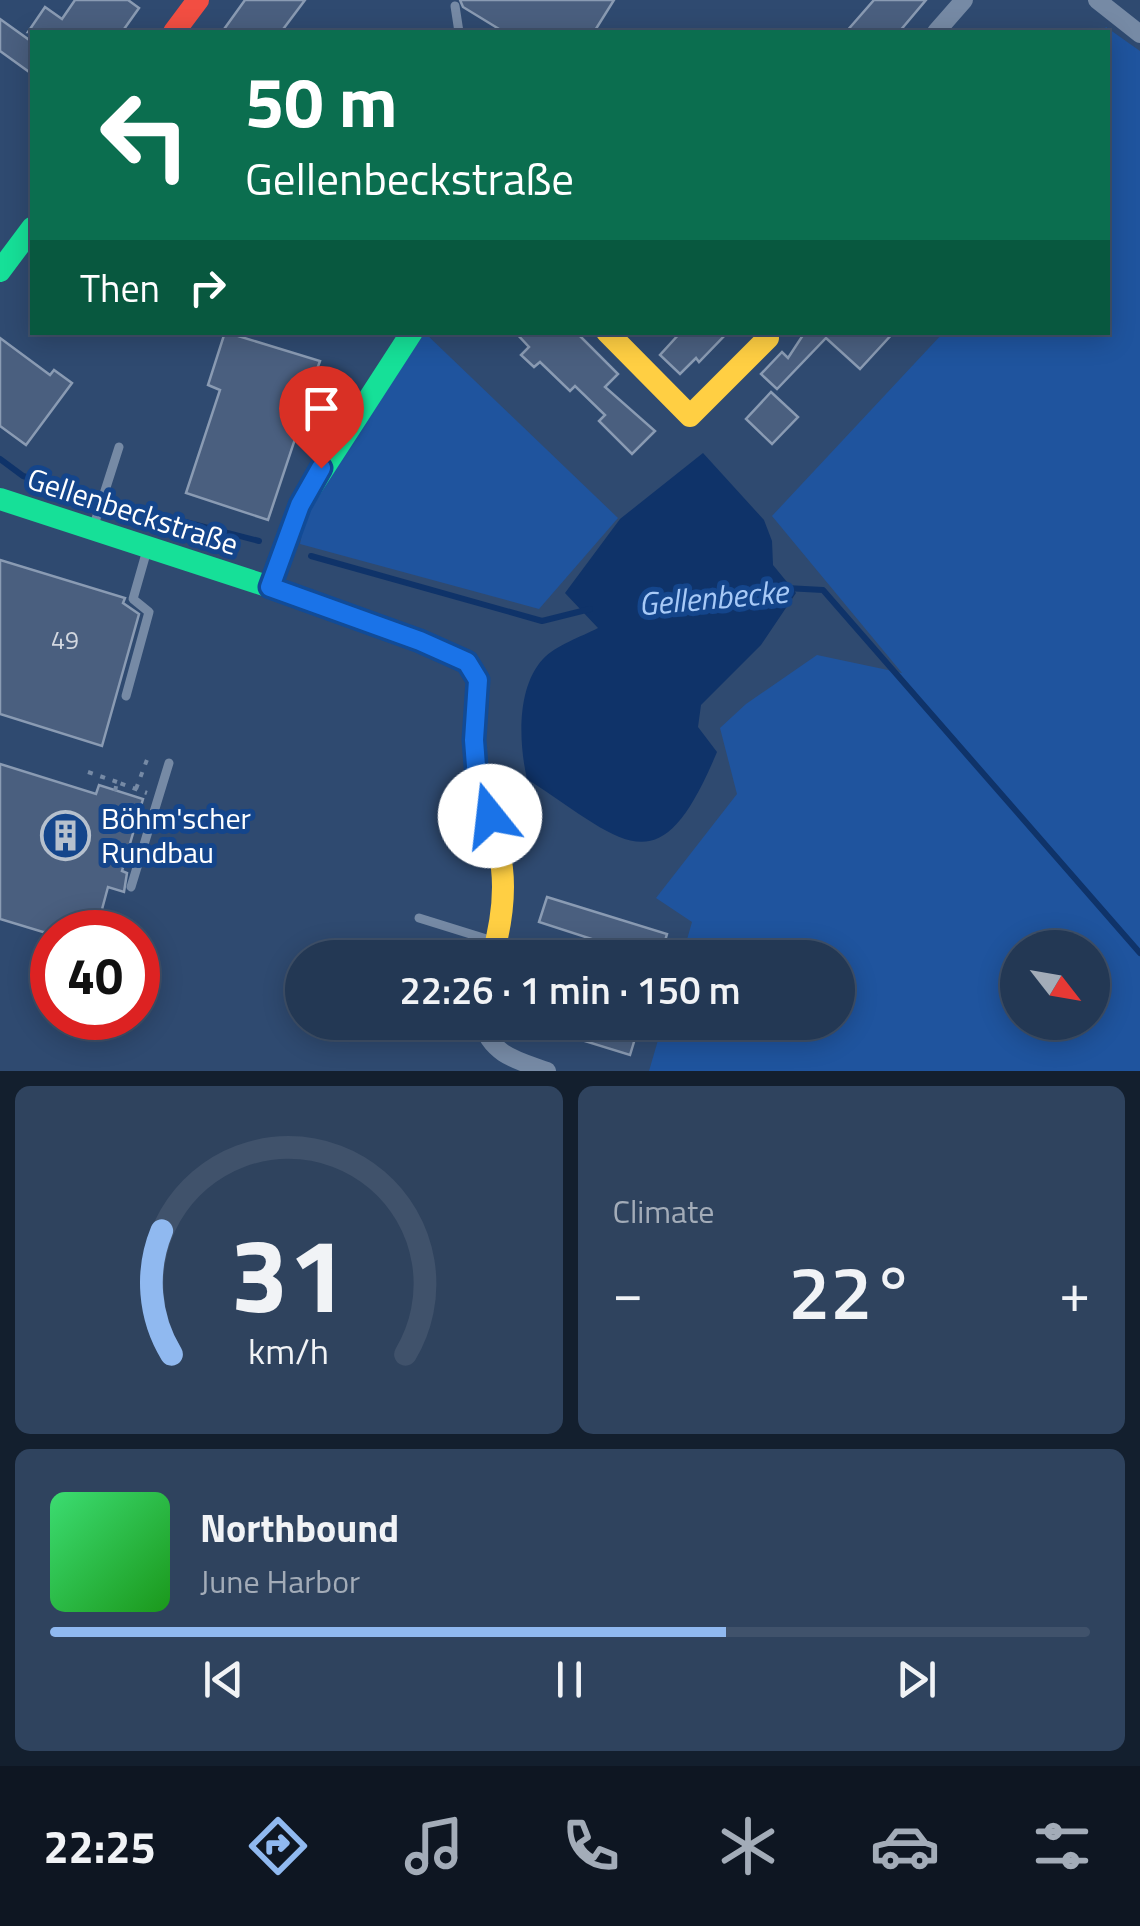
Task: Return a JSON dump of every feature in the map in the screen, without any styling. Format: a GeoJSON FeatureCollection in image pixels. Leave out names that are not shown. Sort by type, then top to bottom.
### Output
{"type":"FeatureCollection","features":[{"type":"Feature","properties":{"kind":"street"},"geometry":{"type":"LineString","coordinates":[[176,30],[198,0]]}},
{"type":"Feature","properties":{"kind":"street"},"geometry":{"type":"LineString","coordinates":[[938,30],[964,0]]}},
{"type":"Feature","properties":{"kind":"street"},"geometry":{"type":"LineString","coordinates":[[1097,0],[1140,34]]}},
{"type":"Feature","properties":{"kind":"street"},"geometry":{"type":"LineString","coordinates":[[0,272],[30,231]]}},
{"type":"Feature","properties":{"kind":"street"},"geometry":{"type":"LineString","coordinates":[[270,587],[300,505],[405,335]]}},
{"type":"Feature","properties":{"kind":"street"},"geometry":{"type":"LineString","coordinates":[[610,335],[690,416],[768,338]]}},
{"type":"Feature","properties":{"kind":"street","name":"Gellenbeckstraße"},"geometry":{"type":"LineString","coordinates":[[0,498],[270,587],[467,662],[478,680],[474,740],[477,779],[504,853],[506,886],[496,940]]}},
{"type":"Feature","properties":{"kind":"street"},"geometry":{"type":"LineString","coordinates":[[489,1040],[510,1058],[547,1071]]}},
{"type":"Feature","properties":{"kind":"lane"},"geometry":{"type":"LineString","coordinates":[[455,6],[459,30]]}},
{"type":"Feature","properties":{"kind":"lane"},"geometry":{"type":"LineString","coordinates":[[93,530],[119,446]]}},
{"type":"Feature","properties":{"kind":"lane"},"geometry":{"type":"LineString","coordinates":[[126,696],[149,612],[133,599],[147,548]]}},
{"type":"Feature","properties":{"kind":"lane"},"geometry":{"type":"LineString","coordinates":[[132,887],[169,763]]}},
{"type":"Feature","properties":{"kind":"lane"},"geometry":{"type":"LineString","coordinates":[[420,918],[471,940]]}},
{"type":"Feature","properties":{"kind":"path"},"geometry":{"type":"LineString","coordinates":[[136,789],[148,757]]}},
{"type":"Feature","properties":{"kind":"path"},"geometry":{"type":"LineString","coordinates":[[88,772],[117,782]]}},
{"type":"Feature","properties":{"kind":"shaded area"},"geometry":{"type":"Polygon","coordinates":[[[1106,27],[1140,51],[1140,1071],[649,1071],[658,1040],[855,1040],[855,940],[687,940],[692,922],[656,898],[737,794],[720,728],[746,704],[817,655],[902,673],[772,516],[941,335],[1110,335],[1110,30],[1104,30],[1106,27]]]}},
{"type":"Feature","properties":{"kind":"shaded area"},"geometry":{"type":"Polygon","coordinates":[[[427,335],[618,518],[539,609],[300,544],[309,499],[427,335]]]}},
{"type":"Feature","properties":{"kind":"water"},"geometry":{"type":"Polygon","coordinates":[[[703,453],[764,520],[772,541],[773,565],[796,593],[761,645],[701,705],[698,727],[717,752],[696,796],[677,824],[657,839],[637,842],[590,821],[527,779],[521,733],[524,700],[534,671],[548,654],[598,628],[565,593],[620,519],[703,453]]]}},
{"type":"Feature","properties":{"kind":"building"},"geometry":{"type":"Polygon","coordinates":[[[75,0],[128,0],[139,8],[123,30],[28,32],[45,7],[62,19],[75,0]]]}},
{"type":"Feature","properties":{"kind":"building"},"geometry":{"type":"Polygon","coordinates":[[[245,0],[305,0],[282,30],[223,30],[245,0]]]}},
{"type":"Feature","properties":{"kind":"building"},"geometry":{"type":"Polygon","coordinates":[[[460,0],[614,0],[595,30],[501,30],[463,7],[460,0]]]}},
{"type":"Feature","properties":{"kind":"building"},"geometry":{"type":"Polygon","coordinates":[[[874,0],[926,0],[901,30],[848,30],[874,0]]]}},
{"type":"Feature","properties":{"kind":"building"},"geometry":{"type":"Polygon","coordinates":[[[0,19],[30,41],[30,73],[0,51],[0,19]]]}},
{"type":"Feature","properties":{"kind":"building"},"geometry":{"type":"Polygon","coordinates":[[[224,335],[320,361],[310,389],[328,395],[315,435],[298,430],[268,520],[186,493],[220,390],[208,385],[224,335]]]}},
{"type":"Feature","properties":{"kind":"building"},"geometry":{"type":"Polygon","coordinates":[[[518,335],[579,335],[618,374],[605,387],[655,431],[632,454],[599,421],[605,415],[575,386],[570,391],[540,362],[534,367],[521,355],[529,347],[518,335]]]}},
{"type":"Feature","properties":{"kind":"building"},"geometry":{"type":"Polygon","coordinates":[[[678,335],[725,335],[699,362],[696,358],[680,374],[660,355],[678,335]]]}},
{"type":"Feature","properties":{"kind":"building"},"geometry":{"type":"Polygon","coordinates":[[[803,335],[891,335],[860,369],[826,338],[777,389],[761,374],[782,352],[788,358],[803,335]]]}},
{"type":"Feature","properties":{"kind":"building"},"geometry":{"type":"Polygon","coordinates":[[[0,338],[50,375],[54,370],[72,383],[26,445],[0,426],[0,338]]]}},
{"type":"Feature","properties":{"kind":"building"},"geometry":{"type":"Polygon","coordinates":[[[771,392],[798,417],[772,444],[746,419],[771,392]]]}},
{"type":"Feature","properties":{"kind":"building"},"geometry":{"type":"Polygon","coordinates":[[[0,560],[125,598],[123,603],[139,614],[102,746],[0,714],[0,560]]]}},
{"type":"Feature","properties":{"kind":"building","name":"Böhm'scher Rundbau"},"geometry":{"type":"Polygon","coordinates":[[[0,764],[96,794],[99,785],[143,799],[122,871],[127,873],[124,892],[108,887],[102,910],[30,910],[30,928],[0,919],[0,764]]]}},
{"type":"Feature","properties":{"kind":"building"},"geometry":{"type":"Polygon","coordinates":[[[547,897],[667,934],[665,940],[595,940],[539,922],[547,897]]]}},
{"type":"Feature","properties":{"kind":"building"},"geometry":{"type":"Polygon","coordinates":[[[581,1040],[635,1040],[630,1055],[581,1040]]]}},
{"type":"Feature","properties":{"kind":"waterway","name":"Gellenbecke"},"geometry":{"type":"LineString","coordinates":[[0,459],[23,476],[81,493]]}},
{"type":"Feature","properties":{"kind":"waterway","name":"Gellenbecke"},"geometry":{"type":"LineString","coordinates":[[112,503],[259,541]]}},
{"type":"Feature","properties":{"kind":"waterway","name":"Gellenbecke"},"geometry":{"type":"LineString","coordinates":[[311,556],[542,621],[590,609]]}},
{"type":"Feature","properties":{"kind":"waterway","name":"Gellenbecke"},"geometry":{"type":"LineString","coordinates":[[786,588],[823,590],[1140,953]]}},
{"type":"Feature","properties":{"kind":"traffic: fast"},"geometry":{"type":"LineString","coordinates":[[0,271],[30,231]]}},
{"type":"Feature","properties":{"kind":"traffic: fast"},"geometry":{"type":"LineString","coordinates":[[270,587],[300,505],[410,335]]}},
{"type":"Feature","properties":{"kind":"traffic: fast"},"geometry":{"type":"LineString","coordinates":[[0,499],[270,587],[421,641],[467,662],[478,680],[474,740],[478,780]]}},
{"type":"Feature","properties":{"kind":"traffic: slow"},"geometry":{"type":"LineString","coordinates":[[610,335],[690,416],[768,338]]}},
{"type":"Feature","properties":{"kind":"traffic: slow"},"geometry":{"type":"LineString","coordinates":[[478,780],[502,867],[502,909],[496,940]]}},
{"type":"Feature","properties":{"kind":"traffic: jam"},"geometry":{"type":"LineString","coordinates":[[176,30],[198,0]]}},
{"type":"Feature","properties":{"kind":"place","name":"Böhm'scher Rundbau"},"geometry":{"type":"Point","coordinates":[66,835]}},
{"type":"Feature","properties":{"kind":"route"},"geometry":{"type":"LineString","coordinates":[[321,468],[300,505],[270,587],[467,662],[478,680],[474,740],[477,779],[490,816]]}}]}
